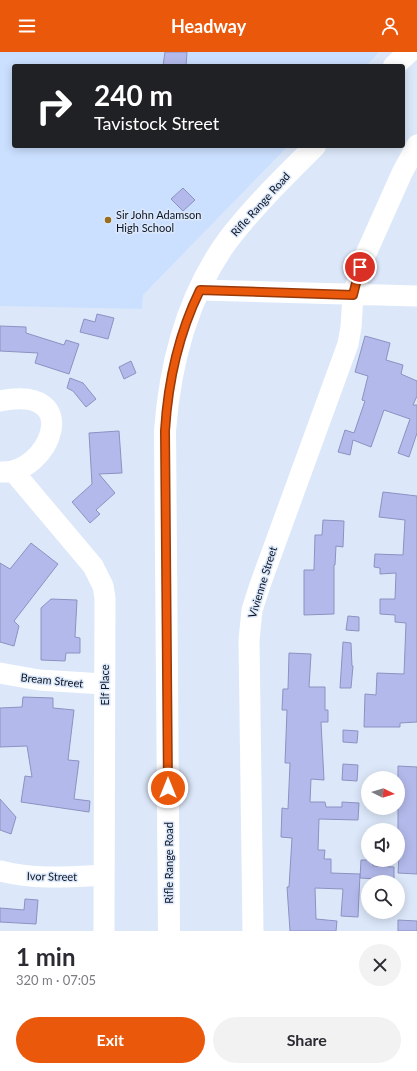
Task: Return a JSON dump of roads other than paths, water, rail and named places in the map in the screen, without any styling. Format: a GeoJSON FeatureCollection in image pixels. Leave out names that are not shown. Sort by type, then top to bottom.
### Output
{"type":"FeatureCollection","features":[{"type":"Feature","properties":{"kind":"main road"},"geometry":{"type":"LineString","coordinates":[[396,64],[409,52]]}},
{"type":"Feature","properties":{"kind":"main road","name":"Rifle Range Road"},"geometry":{"type":"LineString","coordinates":[[169,931],[165,431],[167,402],[174,362],[185,323],[200,290],[220,253],[242,222],[313,148]]}},
{"type":"Feature","properties":{"kind":"street"},"geometry":{"type":"LineString","coordinates":[[353,295],[364,258],[402,173],[417,145]]}},
{"type":"Feature","properties":{"kind":"street"},"geometry":{"type":"LineString","coordinates":[[200,290],[417,296]]}},
{"type":"Feature","properties":{"kind":"street","name":"Vivienne Street"},"geometry":{"type":"LineString","coordinates":[[253,931],[250,624],[256,598],[277,536],[348,344],[351,327],[353,295]]}},
{"type":"Feature","properties":{"kind":"street","name":"Elf Place"},"geometry":{"type":"LineString","coordinates":[[0,401],[12,399],[38,402],[49,411],[52,417],[51,436],[42,448],[23,467],[6,471],[89,561],[99,576],[105,598],[104,931]]}},
{"type":"Feature","properties":{"kind":"street","name":"Bream Street"},"geometry":{"type":"LineString","coordinates":[[0,672],[39,680],[104,684]]}},
{"type":"Feature","properties":{"kind":"street","name":"Ivor Street"},"geometry":{"type":"LineString","coordinates":[[0,871],[12,874],[48,877],[104,875]]}},
{"type":"Feature","properties":{"kind":"place","name":"Sir John Adamson High School"},"geometry":{"type":"Point","coordinates":[108,220]}}]}
